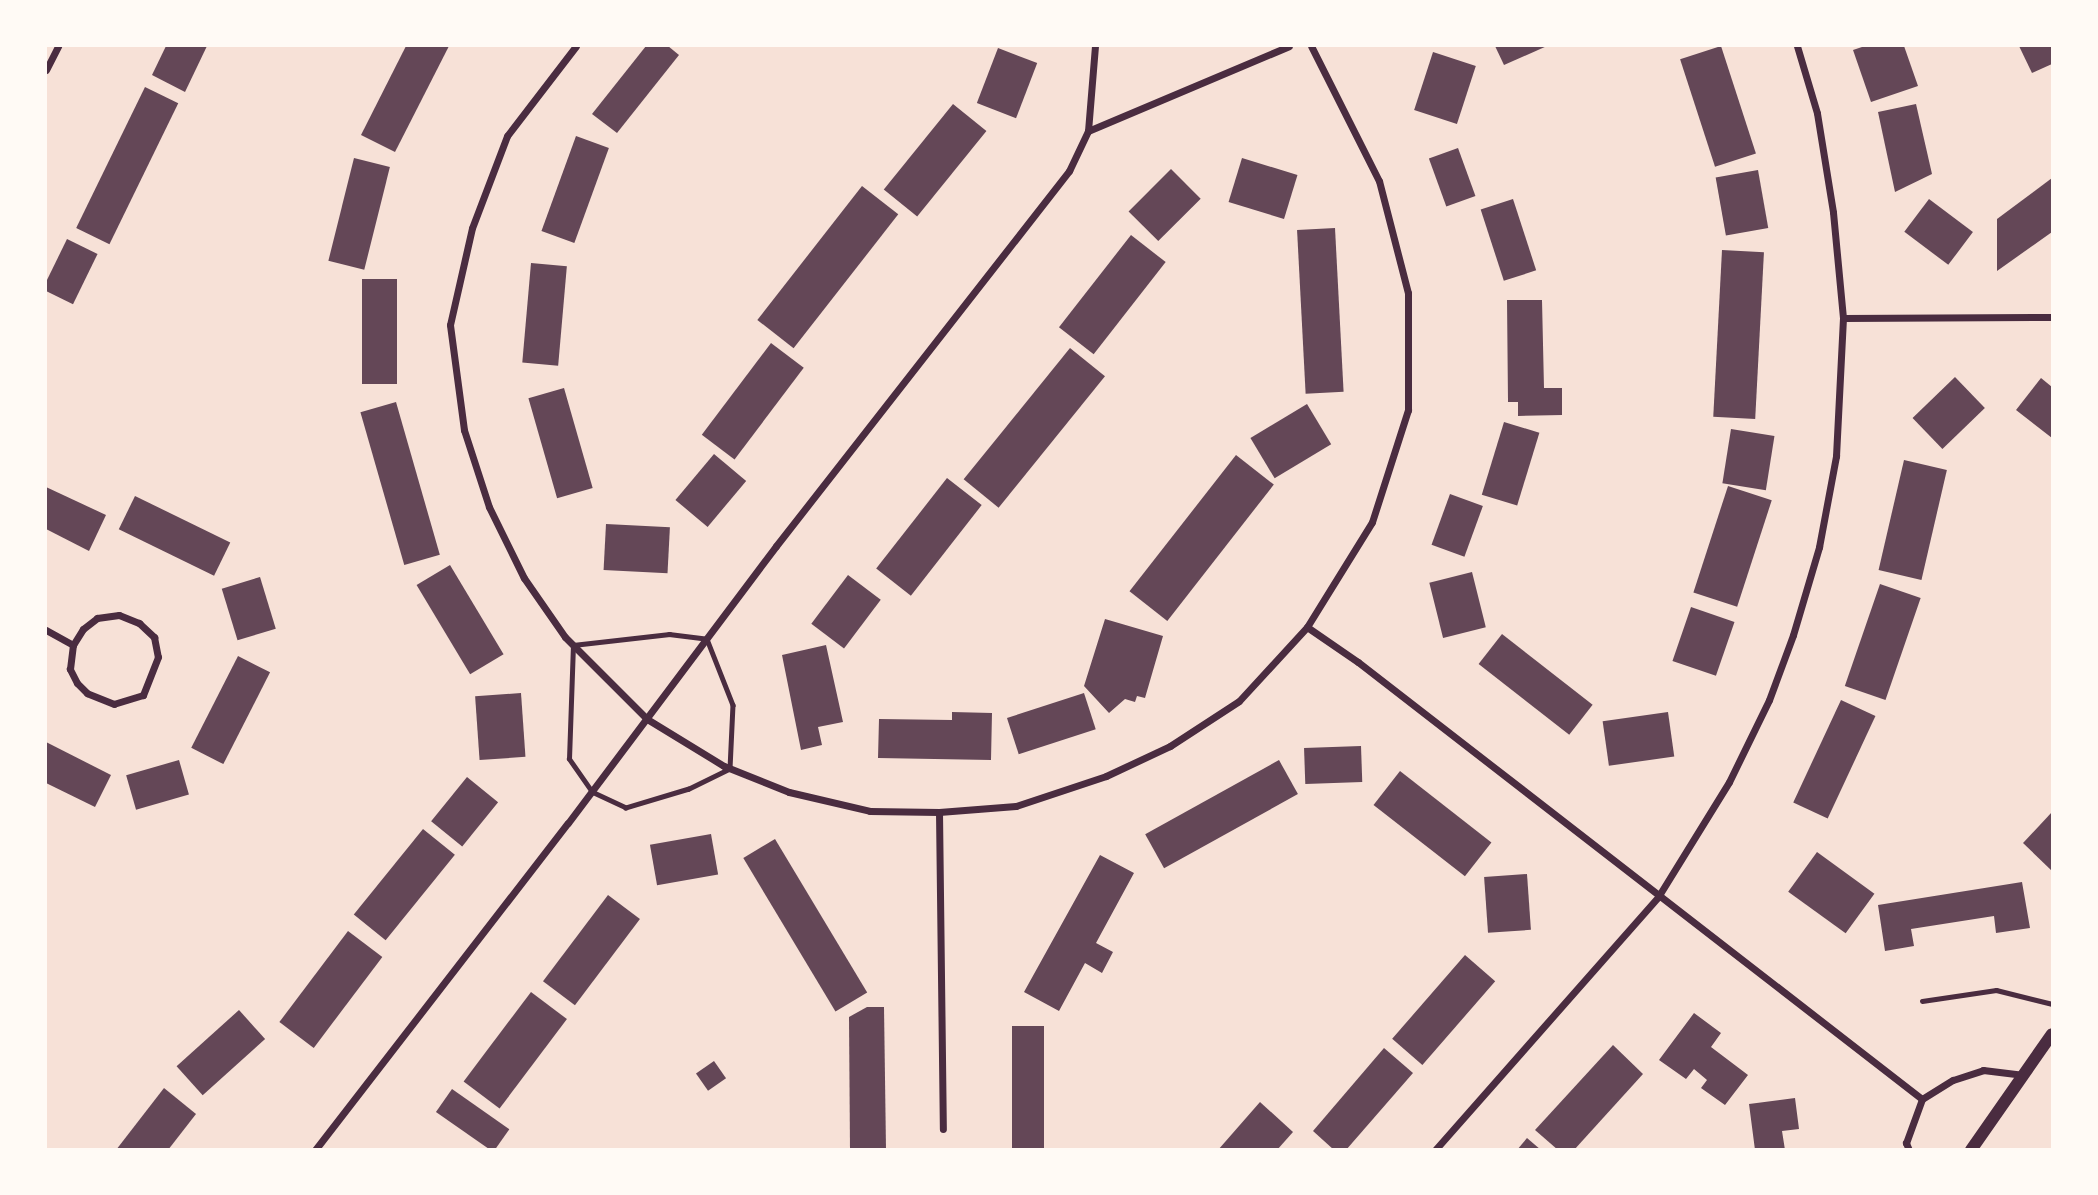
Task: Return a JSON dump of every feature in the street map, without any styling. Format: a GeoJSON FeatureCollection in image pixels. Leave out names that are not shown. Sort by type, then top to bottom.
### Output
{"type":"FeatureCollection","features":[{"type":"Feature","properties":{"kind":"street"},"geometry":{"type":"LineString","coordinates":[[46,70],[58,46]]}},
{"type":"Feature","properties":{"kind":"street"},"geometry":{"type":"LineString","coordinates":[[576,46],[507,136],[472,228],[450,325],[464,430],[489,507],[524,578],[565,637],[647,719],[724,766],[789,792],[870,811],[939,812],[1016,806],[1106,776],[1170,746],[1239,701],[1307,627],[1371,522],[1408,410],[1408,293],[1382,194],[1311,46]]}},
{"type":"Feature","properties":{"kind":"street"},"geometry":{"type":"LineString","coordinates":[[315,1150],[647,719],[776,546],[1069,171],[1088,131],[1095,46]]}},
{"type":"Feature","properties":{"kind":"street"},"geometry":{"type":"LineString","coordinates":[[1088,131],[1289,46]]}},
{"type":"Feature","properties":{"kind":"street"},"geometry":{"type":"LineString","coordinates":[[1435,1150],[1658,897],[1730,782],[1769,700],[1793,635],[1818,547],[1836,456],[1843,318],[1833,212],[1819,125],[1797,46]]}},
{"type":"Feature","properties":{"kind":"street"},"geometry":{"type":"LineString","coordinates":[[1843,318],[2053,317]]}},
{"type":"Feature","properties":{"kind":"street"},"geometry":{"type":"LineString","coordinates":[[119,615],[139,623],[155,637],[158,657],[144,695],[114,704],[87,693],[77,683],[70,668],[73,645],[83,629],[97,618],[119,615]]}},
{"type":"Feature","properties":{"kind":"street"},"geometry":{"type":"LineString","coordinates":[[1307,627],[1358,662],[1922,1099]]}},
{"type":"Feature","properties":{"kind":"street"},"geometry":{"type":"LineString","coordinates":[[46,630],[73,645]]}},
{"type":"Feature","properties":{"kind":"street"},"geometry":{"type":"LineString","coordinates":[[939,812],[943,1129]]}},
{"type":"Feature","properties":{"kind":"street"},"geometry":{"type":"LineString","coordinates":[[1971,1150],[2053,1034]]}},
{"type":"Feature","properties":{"kind":"street"},"geometry":{"type":"LineString","coordinates":[[1909,1150],[1906,1143],[1922,1099],[1952,1080],[1983,1070],[2022,1075]]}},
{"type":"Feature","properties":{"kind":"lane"},"geometry":{"type":"LineString","coordinates":[[1922,1001],[1996,990],[2053,1004]]}},
{"type":"Feature","properties":{"kind":"building"},"geometry":{"type":"Polygon","coordinates":[[[166,46],[207,46],[185,92],[152,75],[166,46]]]}},
{"type":"Feature","properties":{"kind":"building"},"geometry":{"type":"Polygon","coordinates":[[[406,46],[449,46],[395,152],[361,135],[406,46]]]}},
{"type":"Feature","properties":{"kind":"building"},"geometry":{"type":"Polygon","coordinates":[[[646,46],[668,46],[679,55],[617,133],[592,114],[646,46]]]}},
{"type":"Feature","properties":{"kind":"building"},"geometry":{"type":"Polygon","coordinates":[[[1495,46],[1547,46],[1504,65],[1495,46]]]}},
{"type":"Feature","properties":{"kind":"building"},"geometry":{"type":"Polygon","coordinates":[[[1721,46],[1756,153],[1715,167],[1680,59],[1721,46]]]}},
{"type":"Feature","properties":{"kind":"building"},"geometry":{"type":"Polygon","coordinates":[[[1865,46],[1904,46],[1918,86],[1871,102],[1853,50],[1865,46]]]}},
{"type":"Feature","properties":{"kind":"building"},"geometry":{"type":"Polygon","coordinates":[[[2019,46],[2052,46],[2052,64],[2032,73],[2019,46]]]}},
{"type":"Feature","properties":{"kind":"building"},"geometry":{"type":"Polygon","coordinates":[[[998,48],[1037,63],[1016,118],[977,103],[998,48]]]}},
{"type":"Feature","properties":{"kind":"building"},"geometry":{"type":"Polygon","coordinates":[[[1433,52],[1476,66],[1457,124],[1414,110],[1433,52]]]}},
{"type":"Feature","properties":{"kind":"building"},"geometry":{"type":"Polygon","coordinates":[[[145,87],[178,103],[109,244],[76,228],[145,87]]]}},
{"type":"Feature","properties":{"kind":"building"},"geometry":{"type":"Polygon","coordinates":[[[953,104],[986,131],[917,217],[884,189],[953,104]]]}},
{"type":"Feature","properties":{"kind":"building"},"geometry":{"type":"Polygon","coordinates":[[[1916,104],[1932,174],[1895,192],[1878,112],[1916,104]]]}},
{"type":"Feature","properties":{"kind":"building"},"geometry":{"type":"Polygon","coordinates":[[[576,136],[609,148],[574,243],[541,231],[576,136]]]}},
{"type":"Feature","properties":{"kind":"building"},"geometry":{"type":"Polygon","coordinates":[[[1458,148],[1475,196],[1446,207],[1429,159],[1458,148]]]}},
{"type":"Feature","properties":{"kind":"building"},"geometry":{"type":"Polygon","coordinates":[[[354,158],[390,167],[364,270],[328,261],[354,158]]]}},
{"type":"Feature","properties":{"kind":"building"},"geometry":{"type":"Polygon","coordinates":[[[1242,158],[1297,175],[1284,219],[1229,202],[1242,158]]]}},
{"type":"Feature","properties":{"kind":"building"},"geometry":{"type":"Polygon","coordinates":[[[1171,169],[1201,199],[1158,241],[1129,211],[1171,169]]]}},
{"type":"Feature","properties":{"kind":"building"},"geometry":{"type":"Polygon","coordinates":[[[1758,170],[1768,228],[1726,236],[1716,177],[1758,170]]]}},
{"type":"Feature","properties":{"kind":"building"},"geometry":{"type":"Polygon","coordinates":[[[2052,178],[2052,232],[1997,271],[1997,219],[2052,178]]]}},
{"type":"Feature","properties":{"kind":"building"},"geometry":{"type":"Polygon","coordinates":[[[862,186],[898,214],[794,348],[757,320],[862,186]]]}},
{"type":"Feature","properties":{"kind":"building"},"geometry":{"type":"Polygon","coordinates":[[[1513,199],[1536,270],[1504,281],[1481,210],[1513,199]]]}},
{"type":"Feature","properties":{"kind":"building"},"geometry":{"type":"Polygon","coordinates":[[[1929,199],[1973,232],[1948,265],[1904,232],[1929,199]]]}},
{"type":"Feature","properties":{"kind":"building"},"geometry":{"type":"Polygon","coordinates":[[[1335,228],[1344,392],[1306,394],[1297,230],[1335,228]]]}},
{"type":"Feature","properties":{"kind":"building"},"geometry":{"type":"Polygon","coordinates":[[[1131,235],[1166,262],[1094,354],[1059,327],[1131,235]]]}},
{"type":"Feature","properties":{"kind":"building"},"geometry":{"type":"Polygon","coordinates":[[[67,239],[98,254],[73,304],[46,291],[46,282],[67,239]]]}},
{"type":"Feature","properties":{"kind":"building"},"geometry":{"type":"Polygon","coordinates":[[[1722,250],[1764,252],[1755,419],[1713,417],[1722,250]]]}},
{"type":"Feature","properties":{"kind":"building"},"geometry":{"type":"Polygon","coordinates":[[[531,263],[567,266],[558,366],[522,363],[531,263]]]}},
{"type":"Feature","properties":{"kind":"building"},"geometry":{"type":"Polygon","coordinates":[[[362,279],[397,279],[397,384],[362,384],[362,279]]]}},
{"type":"Feature","properties":{"kind":"building"},"geometry":{"type":"Polygon","coordinates":[[[1507,300],[1542,300],[1544,388],[1562,388],[1562,415],[1518,416],[1518,402],[1508,402],[1507,300]]]}},
{"type":"Feature","properties":{"kind":"building"},"geometry":{"type":"Polygon","coordinates":[[[771,343],[804,368],[735,460],[702,435],[771,343]]]}},
{"type":"Feature","properties":{"kind":"building"},"geometry":{"type":"Polygon","coordinates":[[[1070,348],[1105,376],[999,508],[964,479],[1070,348]]]}},
{"type":"Feature","properties":{"kind":"building"},"geometry":{"type":"Polygon","coordinates":[[[1955,377],[1985,408],[1942,449],[1913,418],[1955,377]]]}},
{"type":"Feature","properties":{"kind":"building"},"geometry":{"type":"Polygon","coordinates":[[[2041,378],[2052,387],[2052,438],[2016,410],[2041,378]]]}},
{"type":"Feature","properties":{"kind":"building"},"geometry":{"type":"Polygon","coordinates":[[[564,388],[593,488],[557,498],[528,398],[564,388]]]}},
{"type":"Feature","properties":{"kind":"building"},"geometry":{"type":"Polygon","coordinates":[[[396,402],[440,555],[404,565],[360,412],[396,402]]]}},
{"type":"Feature","properties":{"kind":"building"},"geometry":{"type":"Polygon","coordinates":[[[1307,404],[1331,444],[1275,478],[1250,438],[1307,404]]]}},
{"type":"Feature","properties":{"kind":"building"},"geometry":{"type":"Polygon","coordinates":[[[1504,422],[1539,433],[1517,505],[1482,495],[1504,422]]]}},
{"type":"Feature","properties":{"kind":"building"},"geometry":{"type":"Polygon","coordinates":[[[1731,429],[1774,436],[1766,490],[1722,483],[1731,429]]]}},
{"type":"Feature","properties":{"kind":"building"},"geometry":{"type":"Polygon","coordinates":[[[714,454],[746,481],[708,527],[675,500],[714,454]]]}},
{"type":"Feature","properties":{"kind":"building"},"geometry":{"type":"Polygon","coordinates":[[[1236,455],[1274,485],[1167,621],[1129,591],[1236,455]]]}},
{"type":"Feature","properties":{"kind":"building"},"geometry":{"type":"Polygon","coordinates":[[[1904,460],[1947,470],[1921,580],[1879,570],[1904,460]]]}},
{"type":"Feature","properties":{"kind":"building"},"geometry":{"type":"Polygon","coordinates":[[[947,478],[982,505],[911,596],[876,569],[947,478]]]}},
{"type":"Feature","properties":{"kind":"building"},"geometry":{"type":"Polygon","coordinates":[[[1728,486],[1772,500],[1737,607],[1693,593],[1728,486]]]}},
{"type":"Feature","properties":{"kind":"building"},"geometry":{"type":"Polygon","coordinates":[[[46,487],[106,515],[89,551],[46,529],[46,487]]]}},
{"type":"Feature","properties":{"kind":"building"},"geometry":{"type":"Polygon","coordinates":[[[1450,494],[1483,506],[1464,557],[1432,545],[1450,494]]]}},
{"type":"Feature","properties":{"kind":"building"},"geometry":{"type":"Polygon","coordinates":[[[135,496],[230,542],[214,576],[119,529],[135,496]]]}},
{"type":"Feature","properties":{"kind":"building"},"geometry":{"type":"Polygon","coordinates":[[[606,524],[670,527],[668,573],[604,570],[606,524]]]}},
{"type":"Feature","properties":{"kind":"building"},"geometry":{"type":"Polygon","coordinates":[[[450,565],[504,654],[470,674],[417,585],[450,565]]]}},
{"type":"Feature","properties":{"kind":"building"},"geometry":{"type":"Polygon","coordinates":[[[1472,572],[1486,627],[1443,638],[1429,583],[1472,572]]]}},
{"type":"Feature","properties":{"kind":"building"},"geometry":{"type":"Polygon","coordinates":[[[848,575],[881,600],[844,648],[811,624],[848,575]]]}},
{"type":"Feature","properties":{"kind":"building"},"geometry":{"type":"Polygon","coordinates":[[[260,577],[276,629],[238,640],[222,589],[260,577]]]}},
{"type":"Feature","properties":{"kind":"building"},"geometry":{"type":"Polygon","coordinates":[[[1880,584],[1921,598],[1885,700],[1845,686],[1880,584]]]}},
{"type":"Feature","properties":{"kind":"building"},"geometry":{"type":"Polygon","coordinates":[[[1691,607],[1734,622],[1716,676],[1672,661],[1691,607]]]}},
{"type":"Feature","properties":{"kind":"building"},"geometry":{"type":"Polygon","coordinates":[[[1105,619],[1163,636],[1145,698],[1137,696],[1135,702],[1125,699],[1109,713],[1084,686],[1105,619]]]}},
{"type":"Feature","properties":{"kind":"building"},"geometry":{"type":"Polygon","coordinates":[[[1502,634],[1593,705],[1569,735],[1479,664],[1502,634]]]}},
{"type":"Feature","properties":{"kind":"building"},"geometry":{"type":"Polygon","coordinates":[[[826,645],[843,722],[818,727],[822,745],[801,750],[782,655],[826,645]]]}},
{"type":"Feature","properties":{"kind":"building"},"geometry":{"type":"Polygon","coordinates":[[[238,656],[270,672],[223,764],[191,748],[238,656]]]}},
{"type":"Feature","properties":{"kind":"building"},"geometry":{"type":"Polygon","coordinates":[[[521,693],[525,757],[480,760],[475,696],[521,693]]]}},
{"type":"Feature","properties":{"kind":"building"},"geometry":{"type":"Polygon","coordinates":[[[1084,693],[1096,729],[1019,754],[1007,718],[1084,693]]]}},
{"type":"Feature","properties":{"kind":"building"},"geometry":{"type":"Polygon","coordinates":[[[1841,700],[1875,716],[1828,818],[1793,802],[1841,700]]]}},
{"type":"Feature","properties":{"kind":"building"},"geometry":{"type":"Polygon","coordinates":[[[952,712],[992,713],[991,760],[878,758],[879,719],[952,720],[952,712]]]}},
{"type":"Feature","properties":{"kind":"building"},"geometry":{"type":"Polygon","coordinates":[[[1668,712],[1674,757],[1609,766],[1603,721],[1668,712]]]}},
{"type":"Feature","properties":{"kind":"building"},"geometry":{"type":"Polygon","coordinates":[[[46,742],[111,775],[95,807],[46,783],[46,742]]]}},
{"type":"Feature","properties":{"kind":"building"},"geometry":{"type":"Polygon","coordinates":[[[1361,746],[1362,782],[1305,784],[1304,748],[1361,746]]]}},
{"type":"Feature","properties":{"kind":"building"},"geometry":{"type":"Polygon","coordinates":[[[179,760],[189,795],[136,810],[126,775],[179,760]]]}},
{"type":"Feature","properties":{"kind":"building"},"geometry":{"type":"Polygon","coordinates":[[[1279,760],[1298,794],[1164,868],[1145,834],[1279,760]]]}},
{"type":"Feature","properties":{"kind":"building"},"geometry":{"type":"Polygon","coordinates":[[[1400,771],[1491,842],[1465,876],[1374,805],[1400,771]]]}},
{"type":"Feature","properties":{"kind":"building"},"geometry":{"type":"Polygon","coordinates":[[[467,777],[498,802],[462,846],[431,821],[467,777]]]}},
{"type":"Feature","properties":{"kind":"building"},"geometry":{"type":"Polygon","coordinates":[[[2052,812],[2052,871],[2023,843],[2052,812]]]}},
{"type":"Feature","properties":{"kind":"building"},"geometry":{"type":"Polygon","coordinates":[[[423,829],[455,855],[386,940],[354,914],[423,829]]]}},
{"type":"Feature","properties":{"kind":"building"},"geometry":{"type":"Polygon","coordinates":[[[711,834],[718,874],[657,885],[650,845],[711,834]]]}},
{"type":"Feature","properties":{"kind":"building"},"geometry":{"type":"Polygon","coordinates":[[[775,839],[867,992],[835,1011],[743,858],[775,839]]]}},
{"type":"Feature","properties":{"kind":"building"},"geometry":{"type":"Polygon","coordinates":[[[1817,852],[1874,894],[1846,933],[1788,892],[1817,852]]]}},
{"type":"Feature","properties":{"kind":"building"},"geometry":{"type":"Polygon","coordinates":[[[1100,855],[1134,873],[1096,943],[1113,952],[1102,973],[1085,963],[1059,1011],[1024,992],[1100,855]]]}},
{"type":"Feature","properties":{"kind":"building"},"geometry":{"type":"Polygon","coordinates":[[[1527,874],[1531,930],[1488,933],[1484,877],[1527,874]]]}},
{"type":"Feature","properties":{"kind":"building"},"geometry":{"type":"Polygon","coordinates":[[[2022,882],[2030,928],[1996,933],[1994,916],[1911,929],[1914,946],[1885,951],[1878,905],[2022,882]]]}},
{"type":"Feature","properties":{"kind":"building"},"geometry":{"type":"Polygon","coordinates":[[[608,895],[640,919],[575,1005],[543,981],[608,895]]]}},
{"type":"Feature","properties":{"kind":"building"},"geometry":{"type":"Polygon","coordinates":[[[348,931],[382,957],[314,1048],[279,1022],[348,931]]]}},
{"type":"Feature","properties":{"kind":"building"},"geometry":{"type":"Polygon","coordinates":[[[1465,955],[1495,981],[1422,1065],[1392,1039],[1465,955]]]}},
{"type":"Feature","properties":{"kind":"building"},"geometry":{"type":"Polygon","coordinates":[[[531,992],[567,1019],[500,1109],[464,1081],[531,992]]]}},
{"type":"Feature","properties":{"kind":"building"},"geometry":{"type":"Polygon","coordinates":[[[867,1007],[884,1007],[886,1150],[850,1150],[849,1017],[867,1007]]]}},
{"type":"Feature","properties":{"kind":"building"},"geometry":{"type":"Polygon","coordinates":[[[239,1010],[265,1039],[203,1095],[177,1066],[239,1010]]]}},
{"type":"Feature","properties":{"kind":"building"},"geometry":{"type":"Polygon","coordinates":[[[1694,1013],[1721,1033],[1711,1047],[1748,1075],[1725,1105],[1701,1088],[1707,1080],[1694,1069],[1686,1079],[1659,1060],[1694,1013]]]}},
{"type":"Feature","properties":{"kind":"building"},"geometry":{"type":"Polygon","coordinates":[[[1012,1026],[1044,1026],[1044,1150],[1012,1150],[1012,1026]]]}},
{"type":"Feature","properties":{"kind":"building"},"geometry":{"type":"Polygon","coordinates":[[[1613,1045],[1643,1074],[1574,1150],[1558,1150],[1535,1130],[1613,1045]]]}},
{"type":"Feature","properties":{"kind":"building"},"geometry":{"type":"Polygon","coordinates":[[[1384,1048],[1413,1073],[1346,1150],[1334,1150],[1313,1131],[1384,1048]]]}},
{"type":"Feature","properties":{"kind":"building"},"geometry":{"type":"Polygon","coordinates":[[[714,1061],[726,1078],[708,1091],[696,1074],[714,1061]]]}},
{"type":"Feature","properties":{"kind":"building"},"geometry":{"type":"Polygon","coordinates":[[[164,1088],[196,1114],[168,1150],[116,1150],[164,1088]]]}},
{"type":"Feature","properties":{"kind":"building"},"geometry":{"type":"Polygon","coordinates":[[[452,1089],[509,1129],[495,1150],[490,1150],[436,1112],[452,1089]]]}},
{"type":"Feature","properties":{"kind":"building"},"geometry":{"type":"Polygon","coordinates":[[[1795,1098],[1799,1129],[1782,1131],[1785,1150],[1755,1150],[1749,1104],[1795,1098]]]}},
{"type":"Feature","properties":{"kind":"building"},"geometry":{"type":"Polygon","coordinates":[[[1260,1102],[1293,1132],[1277,1150],[1218,1150],[1260,1102]]]}},
{"type":"Feature","properties":{"kind":"building"},"geometry":{"type":"Polygon","coordinates":[[[1527,1138],[1541,1150],[1517,1150],[1527,1138]]]}}]}
